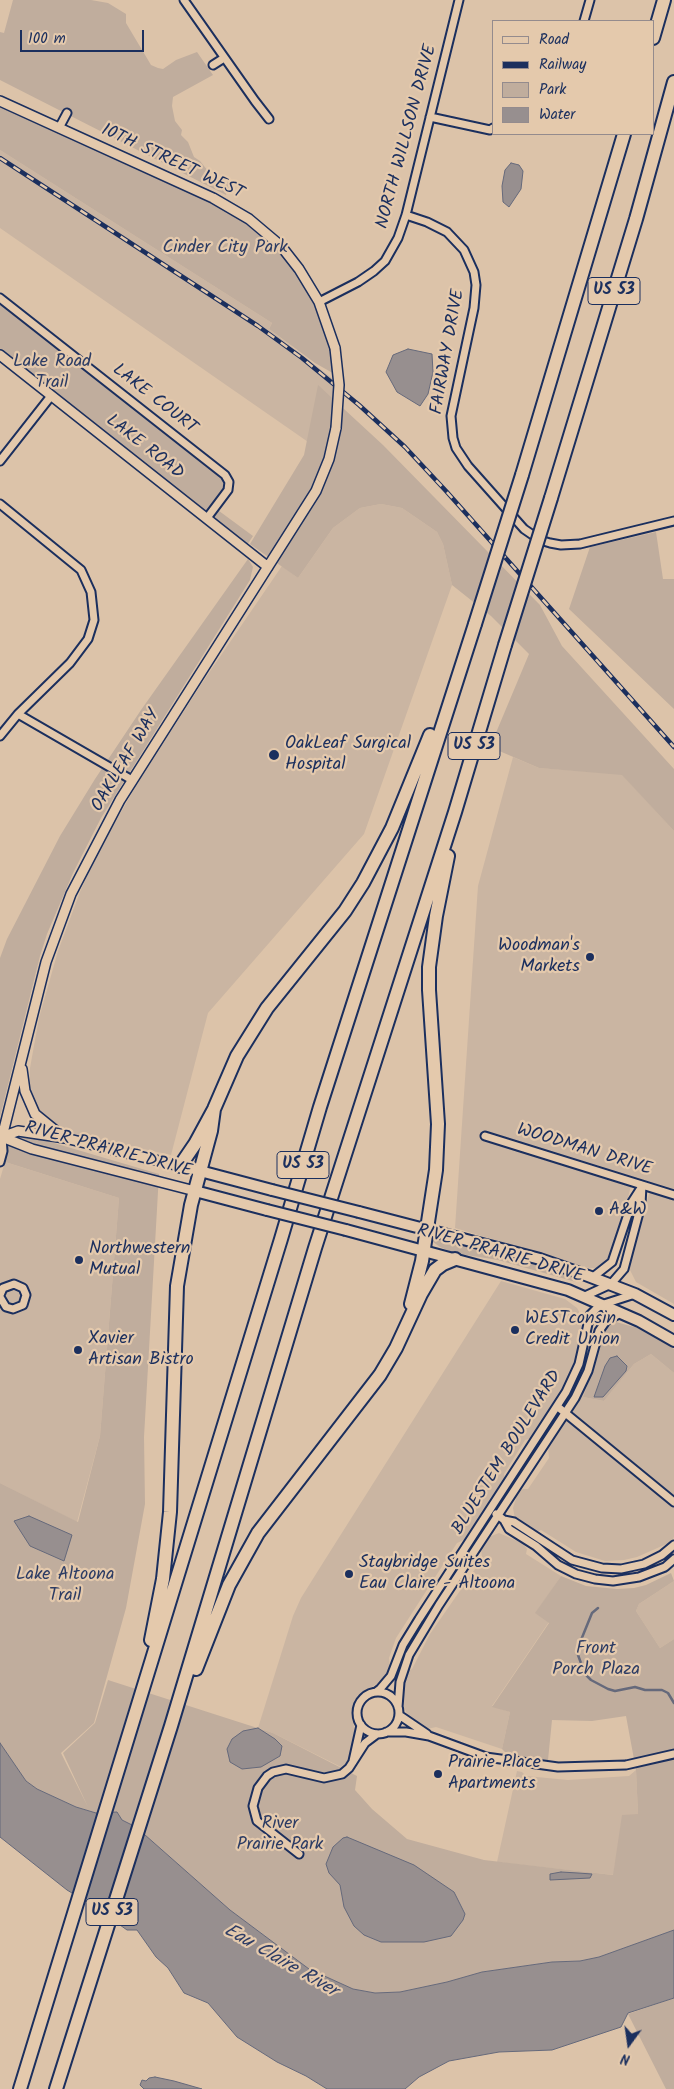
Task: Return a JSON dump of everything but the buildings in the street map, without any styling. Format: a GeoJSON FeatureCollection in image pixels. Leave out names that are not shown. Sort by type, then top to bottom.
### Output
{"type":"FeatureCollection","features":[{"type":"Feature","properties":{"kind":"highway"},"geometry":{"type":"LineString","coordinates":[[654,35],[664,0]]}},
{"type":"Feature","properties":{"kind":"highway","name":"US 53"},"geometry":{"type":"LineString","coordinates":[[56,2089],[170,1731],[315,1248],[455,812],[636,219],[674,82]]}},
{"type":"Feature","properties":{"kind":"highway","name":"US 53"},"geometry":{"type":"LineString","coordinates":[[20,2089],[138,1709],[320,1107],[522,475],[624,135]]}},
{"type":"Feature","properties":{"kind":"highway"},"geometry":{"type":"LineString","coordinates":[[180,1166],[214,1109],[232,1065],[266,1008],[345,910],[375,862],[392,828],[430,736],[452,693]]}},
{"type":"Feature","properties":{"kind":"highway"},"geometry":{"type":"LineString","coordinates":[[409,1318],[412,1294],[428,1230],[436,1170],[438,1124],[429,967],[436,916],[455,812]]}},
{"type":"Feature","properties":{"kind":"highway"},"geometry":{"type":"LineString","coordinates":[[138,1709],[167,1547],[173,1457],[177,1286],[195,1191],[211,1131],[214,1109]]}},
{"type":"Feature","properties":{"kind":"highway"},"geometry":{"type":"LineString","coordinates":[[170,1731],[230,1585],[246,1552],[281,1500],[348,1418],[380,1375],[396,1348],[421,1294],[436,1270],[443,1264],[455,1259]]}},
{"type":"Feature","properties":{"kind":"main road","name":"RIVER PRAIRIE DRIVE"},"geometry":{"type":"LineString","coordinates":[[200,1171],[540,1260],[611,1284],[635,1294],[674,1315]]}},
{"type":"Feature","properties":{"kind":"main road","name":"RIVER PRAIRIE DRIVE"},"geometry":{"type":"LineString","coordinates":[[195,1191],[538,1281],[604,1304],[674,1341]]}},
{"type":"Feature","properties":{"kind":"street"},"geometry":{"type":"LineString","coordinates":[[184,0],[269,119]]}},
{"type":"Feature","properties":{"kind":"street","name":"NORTH WILLSON DRIVE"},"geometry":{"type":"LineString","coordinates":[[319,302],[358,282],[385,261],[398,238],[406,215],[459,0]]}},
{"type":"Feature","properties":{"kind":"street"},"geometry":{"type":"LineString","coordinates":[[584,20],[590,0]]}},
{"type":"Feature","properties":{"kind":"street"},"geometry":{"type":"LineString","coordinates":[[213,65],[224,58]]}},
{"type":"Feature","properties":{"kind":"street","name":"10TH STREET WEST"},"geometry":{"type":"LineString","coordinates":[[0,101],[213,198],[243,214],[264,230],[300,269],[319,302],[334,348],[339,386],[336,428]]}},
{"type":"Feature","properties":{"kind":"street"},"geometry":{"type":"LineString","coordinates":[[59,128],[67,113]]}},
{"type":"Feature","properties":{"kind":"street"},"geometry":{"type":"LineString","coordinates":[[430,117],[490,130],[492,129]]}},
{"type":"Feature","properties":{"kind":"street","name":"FAIRWAY DRIVE"},"geometry":{"type":"LineString","coordinates":[[406,215],[427,222],[447,232],[464,250],[474,272],[476,285],[474,308],[451,416],[453,438],[458,452],[468,466],[524,529],[540,540],[550,543],[580,544],[674,521]]}},
{"type":"Feature","properties":{"kind":"street","name":"LAKE COURT"},"geometry":{"type":"LineString","coordinates":[[0,298],[225,475],[229,482],[228,490],[207,518]]}},
{"type":"Feature","properties":{"kind":"street","name":"LAKE ROAD"},"geometry":{"type":"LineString","coordinates":[[0,355],[268,567]]}},
{"type":"Feature","properties":{"kind":"street"},"geometry":{"type":"LineString","coordinates":[[0,461],[51,396]]}},
{"type":"Feature","properties":{"kind":"street","name":"OAKLEAF WAY"},"geometry":{"type":"LineString","coordinates":[[1,1139],[46,962],[71,894],[132,780],[316,491],[329,459],[336,428]]}},
{"type":"Feature","properties":{"kind":"street"},"geometry":{"type":"LineString","coordinates":[[0,504],[81,570],[91,592],[94,620],[88,639],[70,663],[18,714],[0,736]]}},
{"type":"Feature","properties":{"kind":"street"},"geometry":{"type":"LineString","coordinates":[[18,714],[132,780]]}},
{"type":"Feature","properties":{"kind":"street"},"geometry":{"type":"LineString","coordinates":[[21,1064],[25,1092],[35,1114],[65,1138]]}},
{"type":"Feature","properties":{"kind":"street","name":"RIVER PRAIRIE DRIVE"},"geometry":{"type":"LineString","coordinates":[[1,1139],[18,1131],[65,1138],[200,1171]]}},
{"type":"Feature","properties":{"kind":"street","name":"WOODMAN DRIVE"},"geometry":{"type":"LineString","coordinates":[[485,1136],[674,1195]]}},
{"type":"Feature","properties":{"kind":"street"},"geometry":{"type":"LineString","coordinates":[[0,1162],[3,1151],[1,1139]]}},
{"type":"Feature","properties":{"kind":"street","name":"RIVER PRAIRIE DRIVE"},"geometry":{"type":"LineString","coordinates":[[1,1139],[32,1149],[195,1191]]}},
{"type":"Feature","properties":{"kind":"street"},"geometry":{"type":"LineString","coordinates":[[593,1277],[612,1262],[632,1202],[642,1185]]}},
{"type":"Feature","properties":{"kind":"street"},"geometry":{"type":"LineString","coordinates":[[585,1296],[611,1284],[624,1269],[642,1205],[642,1185]]}},
{"type":"Feature","properties":{"kind":"street"},"geometry":{"type":"LineString","coordinates":[[604,1304],[635,1294]]}},
{"type":"Feature","properties":{"kind":"street","name":"BLUESTEM BOULEVARD"},"geometry":{"type":"LineString","coordinates":[[352,1762],[360,1725],[357,1707],[364,1696],[376,1692],[391,1676],[403,1645],[558,1406],[579,1364],[590,1315],[604,1304]]}},
{"type":"Feature","properties":{"kind":"street","name":"BLUESTEM BOULEVARD"},"geometry":{"type":"LineString","coordinates":[[398,1711],[400,1682],[409,1655],[439,1605],[501,1518],[565,1414],[588,1371],[599,1331],[606,1321],[621,1312]]}},
{"type":"Feature","properties":{"kind":"street"},"geometry":{"type":"LineString","coordinates":[[558,1406],[565,1414],[674,1502]]}},
{"type":"Feature","properties":{"kind":"street"},"geometry":{"type":"LineString","coordinates":[[490,1510],[501,1518],[509,1529],[536,1546],[558,1565],[576,1574],[613,1581],[639,1577],[654,1572],[674,1559]]}},
{"type":"Feature","properties":{"kind":"street"},"geometry":{"type":"LineString","coordinates":[[501,1518],[514,1522],[572,1560],[602,1568],[621,1569],[644,1564],[662,1555],[674,1545]]}},
{"type":"Feature","properties":{"kind":"street"},"geometry":{"type":"LineString","coordinates":[[376,1692],[390,1695],[398,1711],[429,1736]]}},
{"type":"Feature","properties":{"kind":"street"},"geometry":{"type":"LineString","coordinates":[[386,1732],[397,1722],[398,1711]]}},
{"type":"Feature","properties":{"kind":"street"},"geometry":{"type":"LineString","coordinates":[[360,1725],[370,1733],[406,1732],[429,1736],[486,1757],[558,1767],[626,1765],[674,1754]]}},
{"type":"Feature","properties":{"kind":"street"},"geometry":{"type":"LineString","coordinates":[[299,1854],[256,1821],[253,1806],[258,1788],[267,1776],[281,1770],[293,1769],[329,1778],[342,1774],[365,1743],[377,1734]]}},
{"type":"Feature","properties":{"kind":"shaded area"},"geometry":{"type":"Polygon","coordinates":[[[0,150],[272,323],[269,329],[333,379],[335,395],[324,453],[0,228],[0,150]]]}},
{"type":"Feature","properties":{"kind":"shaded area"},"geometry":{"type":"Polygon","coordinates":[[[381,504],[402,508],[437,532],[443,544],[452,585],[364,834],[208,1013],[171,1155],[61,1131],[37,1110],[29,1092],[30,1068],[39,1018],[58,951],[80,892],[97,854],[136,786],[200,686],[282,566],[298,578],[333,528],[360,508],[381,504]]]}},
{"type":"Feature","properties":{"kind":"shaded area"},"geometry":{"type":"Polygon","coordinates":[[[513,757],[539,768],[622,774],[674,831],[674,1304],[636,1282],[629,1268],[652,1183],[633,1178],[614,1251],[608,1262],[599,1268],[589,1268],[455,1228],[478,886],[513,757]]]}},
{"type":"Feature","properties":{"kind":"shaded area"},"geometry":{"type":"Polygon","coordinates":[[[5,1162],[119,1198],[100,1436],[77,1522],[0,1483],[0,1179],[5,1162]]]}},
{"type":"Feature","properties":{"kind":"shaded area"},"geometry":{"type":"Polygon","coordinates":[[[501,1281],[565,1299],[577,1308],[581,1315],[582,1325],[576,1362],[568,1382],[535,1437],[525,1440],[504,1474],[505,1481],[468,1538],[457,1543],[396,1638],[389,1658],[390,1668],[383,1680],[357,1696],[353,1707],[353,1745],[349,1760],[341,1767],[273,1733],[258,1728],[293,1616],[301,1598],[501,1281]]]}},
{"type":"Feature","properties":{"kind":"shaded area"},"geometry":{"type":"Polygon","coordinates":[[[651,1354],[674,1373],[674,1537],[671,1542],[637,1557],[605,1561],[576,1552],[541,1530],[535,1533],[515,1519],[513,1508],[518,1492],[528,1489],[549,1458],[548,1446],[580,1399],[592,1373],[583,1397],[604,1401],[634,1364],[651,1354]]]}},
{"type":"Feature","properties":{"kind":"shaded area"},"geometry":{"type":"Polygon","coordinates":[[[499,1533],[522,1543],[527,1549],[526,1554],[561,1576],[536,1613],[549,1622],[492,1706],[510,1712],[502,1749],[436,1727],[427,1729],[415,1723],[407,1714],[402,1702],[407,1671],[412,1669],[430,1634],[482,1559],[481,1547],[485,1541],[499,1533]]]}},
{"type":"Feature","properties":{"kind":"shaded area"},"geometry":{"type":"Polygon","coordinates":[[[674,1581],[674,1639],[660,1648],[636,1611],[639,1604],[674,1581]]]}},
{"type":"Feature","properties":{"kind":"shaded area"},"geometry":{"type":"Polygon","coordinates":[[[636,1770],[638,1814],[615,1863],[614,1875],[497,1862],[517,1771],[522,1772],[526,1776],[568,1780],[629,1776],[636,1770]]]}},
{"type":"Feature","properties":{"kind":"green space"},"geometry":{"type":"Polygon","coordinates":[[[13,0],[91,0],[108,3],[126,14],[126,23],[151,65],[158,68],[163,69],[176,60],[197,52],[213,75],[173,97],[172,106],[175,121],[182,130],[181,135],[188,142],[194,157],[200,161],[212,176],[231,181],[226,195],[0,80],[0,32],[4,33],[13,0]]]}},
{"type":"Feature","properties":{"kind":"green space","name":"Cinder City Park"},"geometry":{"type":"Polygon","coordinates":[[[0,99],[219,200],[284,250],[319,302],[338,376],[315,363],[269,329],[272,323],[0,150],[0,99]]]}},
{"type":"Feature","properties":{"kind":"green space","name":"Lake Road Trail"},"geometry":{"type":"Polygon","coordinates":[[[0,302],[222,478],[225,482],[224,490],[211,505],[253,536],[245,548],[0,361],[0,302]]]}},
{"type":"Feature","properties":{"kind":"green space"},"geometry":{"type":"Polygon","coordinates":[[[318,385],[383,445],[540,605],[562,646],[674,769],[674,831],[622,775],[539,768],[490,747],[529,654],[491,616],[452,585],[443,544],[437,532],[402,508],[381,504],[360,508],[333,528],[298,578],[250,544],[304,455],[318,385]]]}},
{"type":"Feature","properties":{"kind":"green space"},"geometry":{"type":"Polygon","coordinates":[[[656,532],[663,579],[674,579],[674,709],[569,609],[590,547],[656,532]]]}},
{"type":"Feature","properties":{"kind":"green space"},"geometry":{"type":"Polygon","coordinates":[[[248,559],[253,567],[250,580],[101,818],[73,873],[47,934],[40,956],[0,1117],[0,958],[7,939],[60,836],[95,779],[141,710],[248,559]]]}},
{"type":"Feature","properties":{"kind":"green space"},"geometry":{"type":"Polygon","coordinates":[[[10,1130],[159,1174],[144,1437],[145,1504],[126,1608],[94,1723],[61,1753],[88,1807],[63,1753],[95,1723],[108,1680],[273,1733],[357,1776],[355,1790],[372,1809],[407,1839],[484,1860],[613,1875],[622,1815],[638,1814],[636,1770],[626,1716],[592,1721],[552,1720],[548,1760],[507,1754],[502,1749],[510,1712],[492,1707],[549,1623],[535,1613],[561,1576],[586,1586],[617,1589],[646,1585],[671,1573],[674,1581],[639,1604],[636,1611],[660,1648],[674,1639],[674,1930],[599,1957],[580,1961],[552,1962],[482,1972],[400,1992],[375,1993],[353,1989],[309,1969],[230,1910],[136,1827],[122,1820],[76,1807],[37,1789],[26,1781],[0,1743],[0,1483],[78,1522],[100,1436],[119,1198],[2,1161],[10,1130]]]}},
{"type":"Feature","properties":{"kind":"green space"},"geometry":{"type":"Polygon","coordinates":[[[434,1237],[578,1277],[576,1282],[498,1260],[454,1253],[433,1242],[434,1237]]]}},
{"type":"Feature","properties":{"kind":"green space"},"geometry":{"type":"Polygon","coordinates":[[[616,1322],[645,1330],[674,1349],[674,1373],[651,1354],[634,1364],[604,1401],[583,1397],[592,1373],[603,1332],[616,1322]]]}},
{"type":"Feature","properties":{"kind":"green space"},"geometry":{"type":"Polygon","coordinates":[[[674,1998],[674,2089],[666,2089],[628,2014],[674,1998]]]}},
{"type":"Feature","properties":{"kind":"water"},"geometry":{"type":"Polygon","coordinates":[[[511,163],[519,165],[523,171],[521,189],[509,207],[503,202],[502,186],[505,170],[511,163]]]}},
{"type":"Feature","properties":{"kind":"water"},"geometry":{"type":"Polygon","coordinates":[[[408,349],[432,354],[433,372],[428,394],[420,406],[397,392],[386,372],[393,355],[408,349]]]}},
{"type":"Feature","properties":{"kind":"water"},"geometry":{"type":"Polygon","coordinates":[[[617,1356],[627,1366],[626,1371],[603,1397],[594,1397],[605,1366],[610,1358],[617,1356]]]}},
{"type":"Feature","properties":{"kind":"water"},"geometry":{"type":"Polygon","coordinates":[[[29,1516],[72,1535],[64,1561],[30,1546],[14,1521],[29,1516]]]}},
{"type":"Feature","properties":{"kind":"water"},"geometry":{"type":"Polygon","coordinates":[[[258,1728],[282,1746],[280,1756],[261,1767],[242,1769],[230,1762],[227,1749],[232,1739],[243,1731],[258,1728]]]}},
{"type":"Feature","properties":{"kind":"water","name":"Eau Claire River"},"geometry":{"type":"Polygon","coordinates":[[[0,1743],[26,1781],[37,1789],[76,1807],[96,1813],[117,1812],[122,1820],[136,1827],[230,1910],[309,1969],[353,1989],[375,1993],[400,1992],[482,1972],[552,1962],[580,1961],[599,1957],[674,1930],[674,1998],[628,2013],[621,2027],[552,2050],[499,2052],[449,2061],[419,2077],[405,2089],[327,2089],[277,2062],[237,2037],[208,2003],[184,1993],[168,1968],[156,1957],[137,1930],[127,1930],[67,1890],[0,1837],[0,1743]]]}},
{"type":"Feature","properties":{"kind":"water"},"geometry":{"type":"Polygon","coordinates":[[[347,1837],[414,1865],[454,1892],[465,1914],[463,1920],[451,1936],[424,1942],[381,1942],[364,1935],[354,1926],[344,1907],[340,1885],[329,1873],[326,1864],[333,1847],[343,1838],[347,1837]]]}},
{"type":"Feature","properties":{"kind":"water"},"geometry":{"type":"Polygon","coordinates":[[[561,1872],[592,1874],[590,1878],[550,1880],[550,1874],[561,1872]]]}},
{"type":"Feature","properties":{"kind":"water"},"geometry":{"type":"Polygon","coordinates":[[[155,2077],[202,2089],[144,2089],[140,2085],[142,2080],[146,2081],[149,2078],[155,2077]]]}},
{"type":"Feature","properties":{"kind":"waterway"},"geometry":{"type":"LineString","coordinates":[[598,1608],[592,1613],[579,1645],[578,1655],[585,1674],[591,1680],[615,1691],[635,1687],[645,1690],[662,1690],[668,1693],[674,1703]]}},
{"type":"Feature","properties":{"kind":"railway"},"geometry":{"type":"LineString","coordinates":[[0,158],[258,326],[302,358],[359,405],[405,447],[446,491],[674,747]]}},
{"type":"Feature","properties":{"kind":"place","name":"OakLeaf Surgical Hospital"},"geometry":{"type":"Point","coordinates":[274,755]}},
{"type":"Feature","properties":{"kind":"place","name":"Woodman's Markets"},"geometry":{"type":"Point","coordinates":[590,957]}},
{"type":"Feature","properties":{"kind":"place","name":"A&W"},"geometry":{"type":"Point","coordinates":[599,1211]}},
{"type":"Feature","properties":{"kind":"place","name":"Northwestern Mutual"},"geometry":{"type":"Point","coordinates":[79,1260]}},
{"type":"Feature","properties":{"kind":"place","name":"WESTconsin Credit Union"},"geometry":{"type":"Point","coordinates":[515,1330]}},
{"type":"Feature","properties":{"kind":"place","name":"Xavier Artisan Bistro"},"geometry":{"type":"Point","coordinates":[78,1350]}},
{"type":"Feature","properties":{"kind":"place","name":"Staybridge Suites Eau Claire - Altoona"},"geometry":{"type":"Point","coordinates":[349,1574]}},
{"type":"Feature","properties":{"kind":"place","name":"Prairie Place Apartments"},"geometry":{"type":"Point","coordinates":[438,1774]}},
{"type":"Feature","properties":{"kind":"park label","name":"Lake Altoona Trail"},"geometry":{"type":"Point","coordinates":[65,1586]}},
{"type":"Feature","properties":{"kind":"park label","name":"Front Porch Plaza"},"geometry":{"type":"Point","coordinates":[596,1660]}},
{"type":"Feature","properties":{"kind":"park label","name":"River Prairie Park"},"geometry":{"type":"Point","coordinates":[280,1835]}}]}
